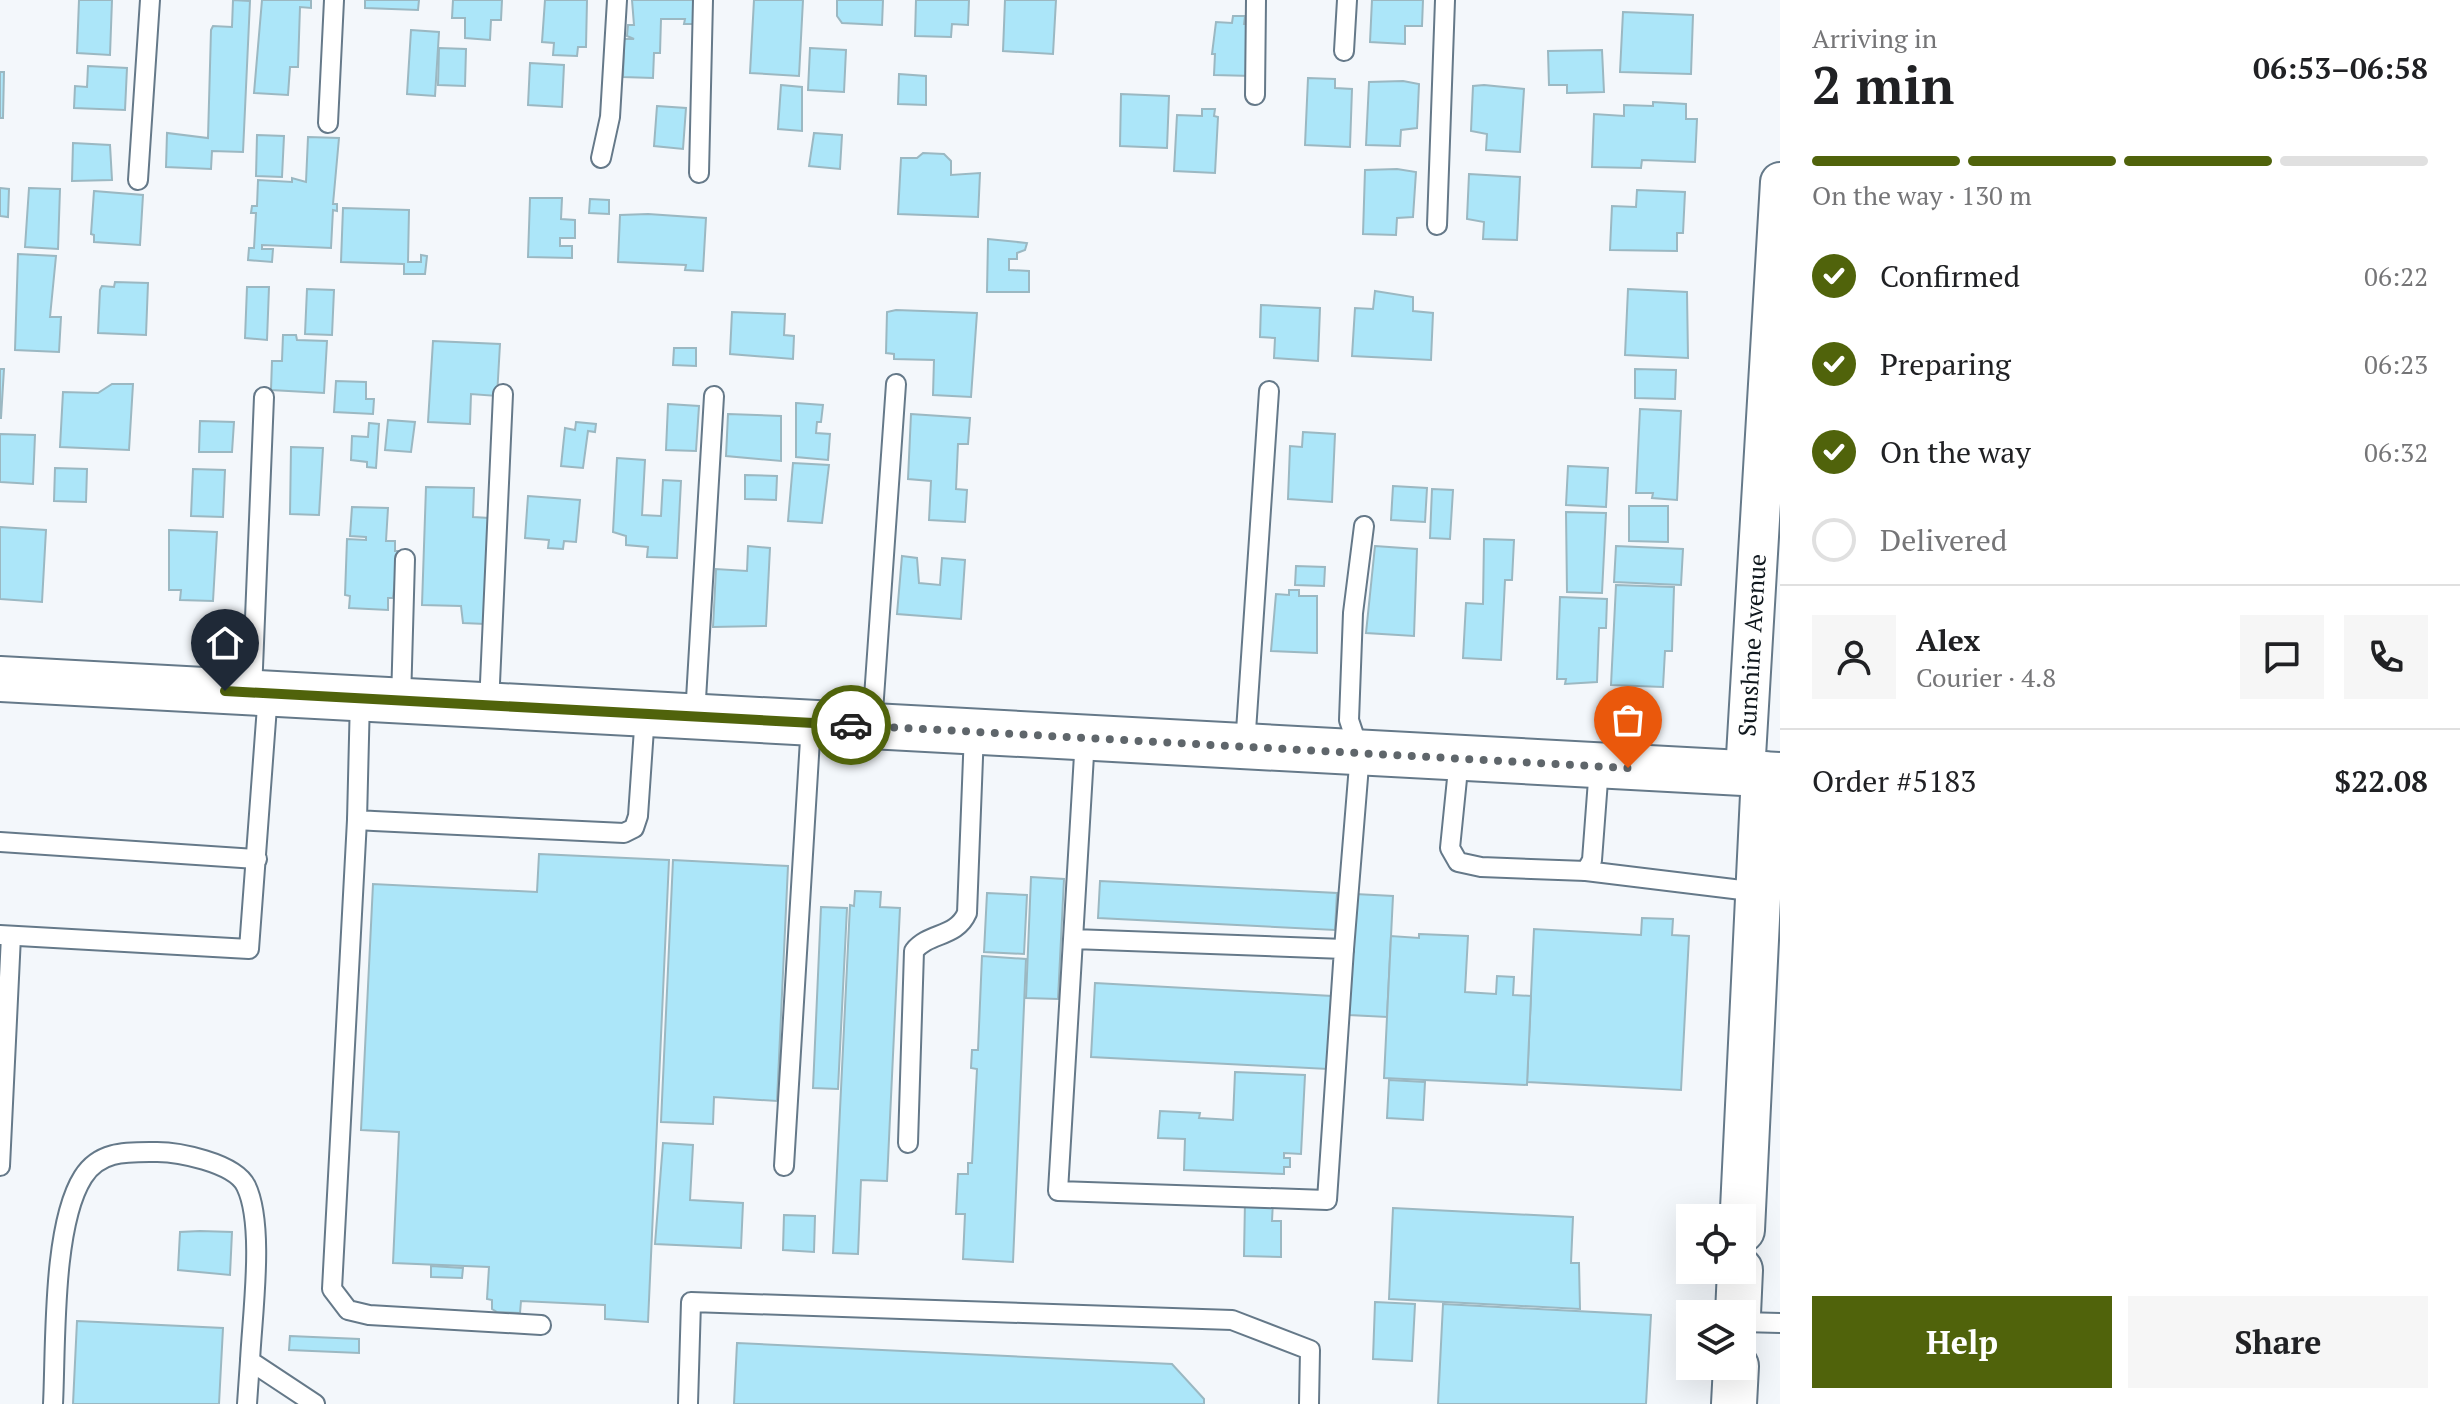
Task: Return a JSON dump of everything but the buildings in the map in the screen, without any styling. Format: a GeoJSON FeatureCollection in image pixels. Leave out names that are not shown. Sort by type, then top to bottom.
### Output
{"type":"FeatureCollection","features":[{"type":"Feature","properties":{"kind":"main road"},"geometry":{"type":"LineString","coordinates":[[0,679],[1763,774]]}},
{"type":"Feature","properties":{"kind":"main road","name":"Sunshine Avenue"},"geometry":{"type":"LineString","coordinates":[[1743,1204],[1763,774]]}},
{"type":"Feature","properties":{"kind":"main road"},"geometry":{"type":"LineString","coordinates":[[1734,1404],[1735,1380]]}},
{"type":"Feature","properties":{"kind":"street","name":"Sunshine Avenue"},"geometry":{"type":"LineString","coordinates":[[1763,774],[1780,182]]}},
{"type":"Feature","properties":{"kind":"lane"},"geometry":{"type":"LineString","coordinates":[[138,180],[150,0]]}},
{"type":"Feature","properties":{"kind":"lane"},"geometry":{"type":"LineString","coordinates":[[328,123],[334,0]]}},
{"type":"Feature","properties":{"kind":"lane"},"geometry":{"type":"LineString","coordinates":[[601,158],[610,117],[617,0]]}},
{"type":"Feature","properties":{"kind":"lane"},"geometry":{"type":"LineString","coordinates":[[699,173],[703,0]]}},
{"type":"Feature","properties":{"kind":"lane"},"geometry":{"type":"LineString","coordinates":[[1255,95],[1256,0]]}},
{"type":"Feature","properties":{"kind":"lane"},"geometry":{"type":"LineString","coordinates":[[1344,51],[1347,0]]}},
{"type":"Feature","properties":{"kind":"lane"},"geometry":{"type":"LineString","coordinates":[[1437,225],[1445,0]]}},
{"type":"Feature","properties":{"kind":"lane"},"geometry":{"type":"LineString","coordinates":[[872,726],[896,384]]}},
{"type":"Feature","properties":{"kind":"lane"},"geometry":{"type":"LineString","coordinates":[[1245,746],[1269,391]]}},
{"type":"Feature","properties":{"kind":"lane"},"geometry":{"type":"LineString","coordinates":[[489,705],[503,394]]}},
{"type":"Feature","properties":{"kind":"lane"},"geometry":{"type":"LineString","coordinates":[[695,716],[714,396]]}},
{"type":"Feature","properties":{"kind":"lane"},"geometry":{"type":"LineString","coordinates":[[0,1166],[5,936],[244,951],[250,944],[257,859],[264,397]]}},
{"type":"Feature","properties":{"kind":"lane"},"geometry":{"type":"LineString","coordinates":[[1085,738],[1058,1191],[1327,1200],[1360,753],[1349,720],[1353,613],[1364,526]]}},
{"type":"Feature","properties":{"kind":"lane"},"geometry":{"type":"LineString","coordinates":[[405,559],[357,820],[332,1289],[348,1310],[369,1315],[541,1325]]}},
{"type":"Feature","properties":{"kind":"lane"},"geometry":{"type":"LineString","coordinates":[[357,820],[624,833],[634,828],[638,816],[645,714]]}},
{"type":"Feature","properties":{"kind":"lane"},"geometry":{"type":"LineString","coordinates":[[784,1166],[811,723]]}},
{"type":"Feature","properties":{"kind":"lane"},"geometry":{"type":"LineString","coordinates":[[908,1143],[914,951],[922,941],[948,934],[962,924],[967,913],[974,732]]}},
{"type":"Feature","properties":{"kind":"lane"},"geometry":{"type":"LineString","coordinates":[[1459,759],[1450,848],[1458,862],[1481,867],[1586,871],[1758,892]]}},
{"type":"Feature","properties":{"kind":"lane"},"geometry":{"type":"LineString","coordinates":[[1586,871],[1592,860],[1599,767]]}},
{"type":"Feature","properties":{"kind":"lane"},"geometry":{"type":"LineString","coordinates":[[0,842],[257,859]]}},
{"type":"Feature","properties":{"kind":"lane"},"geometry":{"type":"LineString","coordinates":[[1073,939],[1344,949]]}},
{"type":"Feature","properties":{"kind":"lane"},"geometry":{"type":"LineString","coordinates":[[53,1404],[62,1241],[83,1176],[111,1153],[164,1152],[217,1163],[246,1183],[256,1220],[247,1404]]}},
{"type":"Feature","properties":{"kind":"lane"},"geometry":{"type":"LineString","coordinates":[[688,1404],[691,1302],[1232,1320],[1310,1350],[1309,1404]]}},
{"type":"Feature","properties":{"kind":"lane"},"geometry":{"type":"LineString","coordinates":[[1756,1322],[1780,1323]]}},
{"type":"Feature","properties":{"kind":"lane"},"geometry":{"type":"LineString","coordinates":[[250,1361],[315,1404]]}},
{"type":"Feature","properties":{"kind":"way so far"},"geometry":{"type":"LineString","coordinates":[[851,725],[1628,768]]}},
{"type":"Feature","properties":{"kind":"route"},"geometry":{"type":"LineString","coordinates":[[225,691],[851,725]]}}]}
